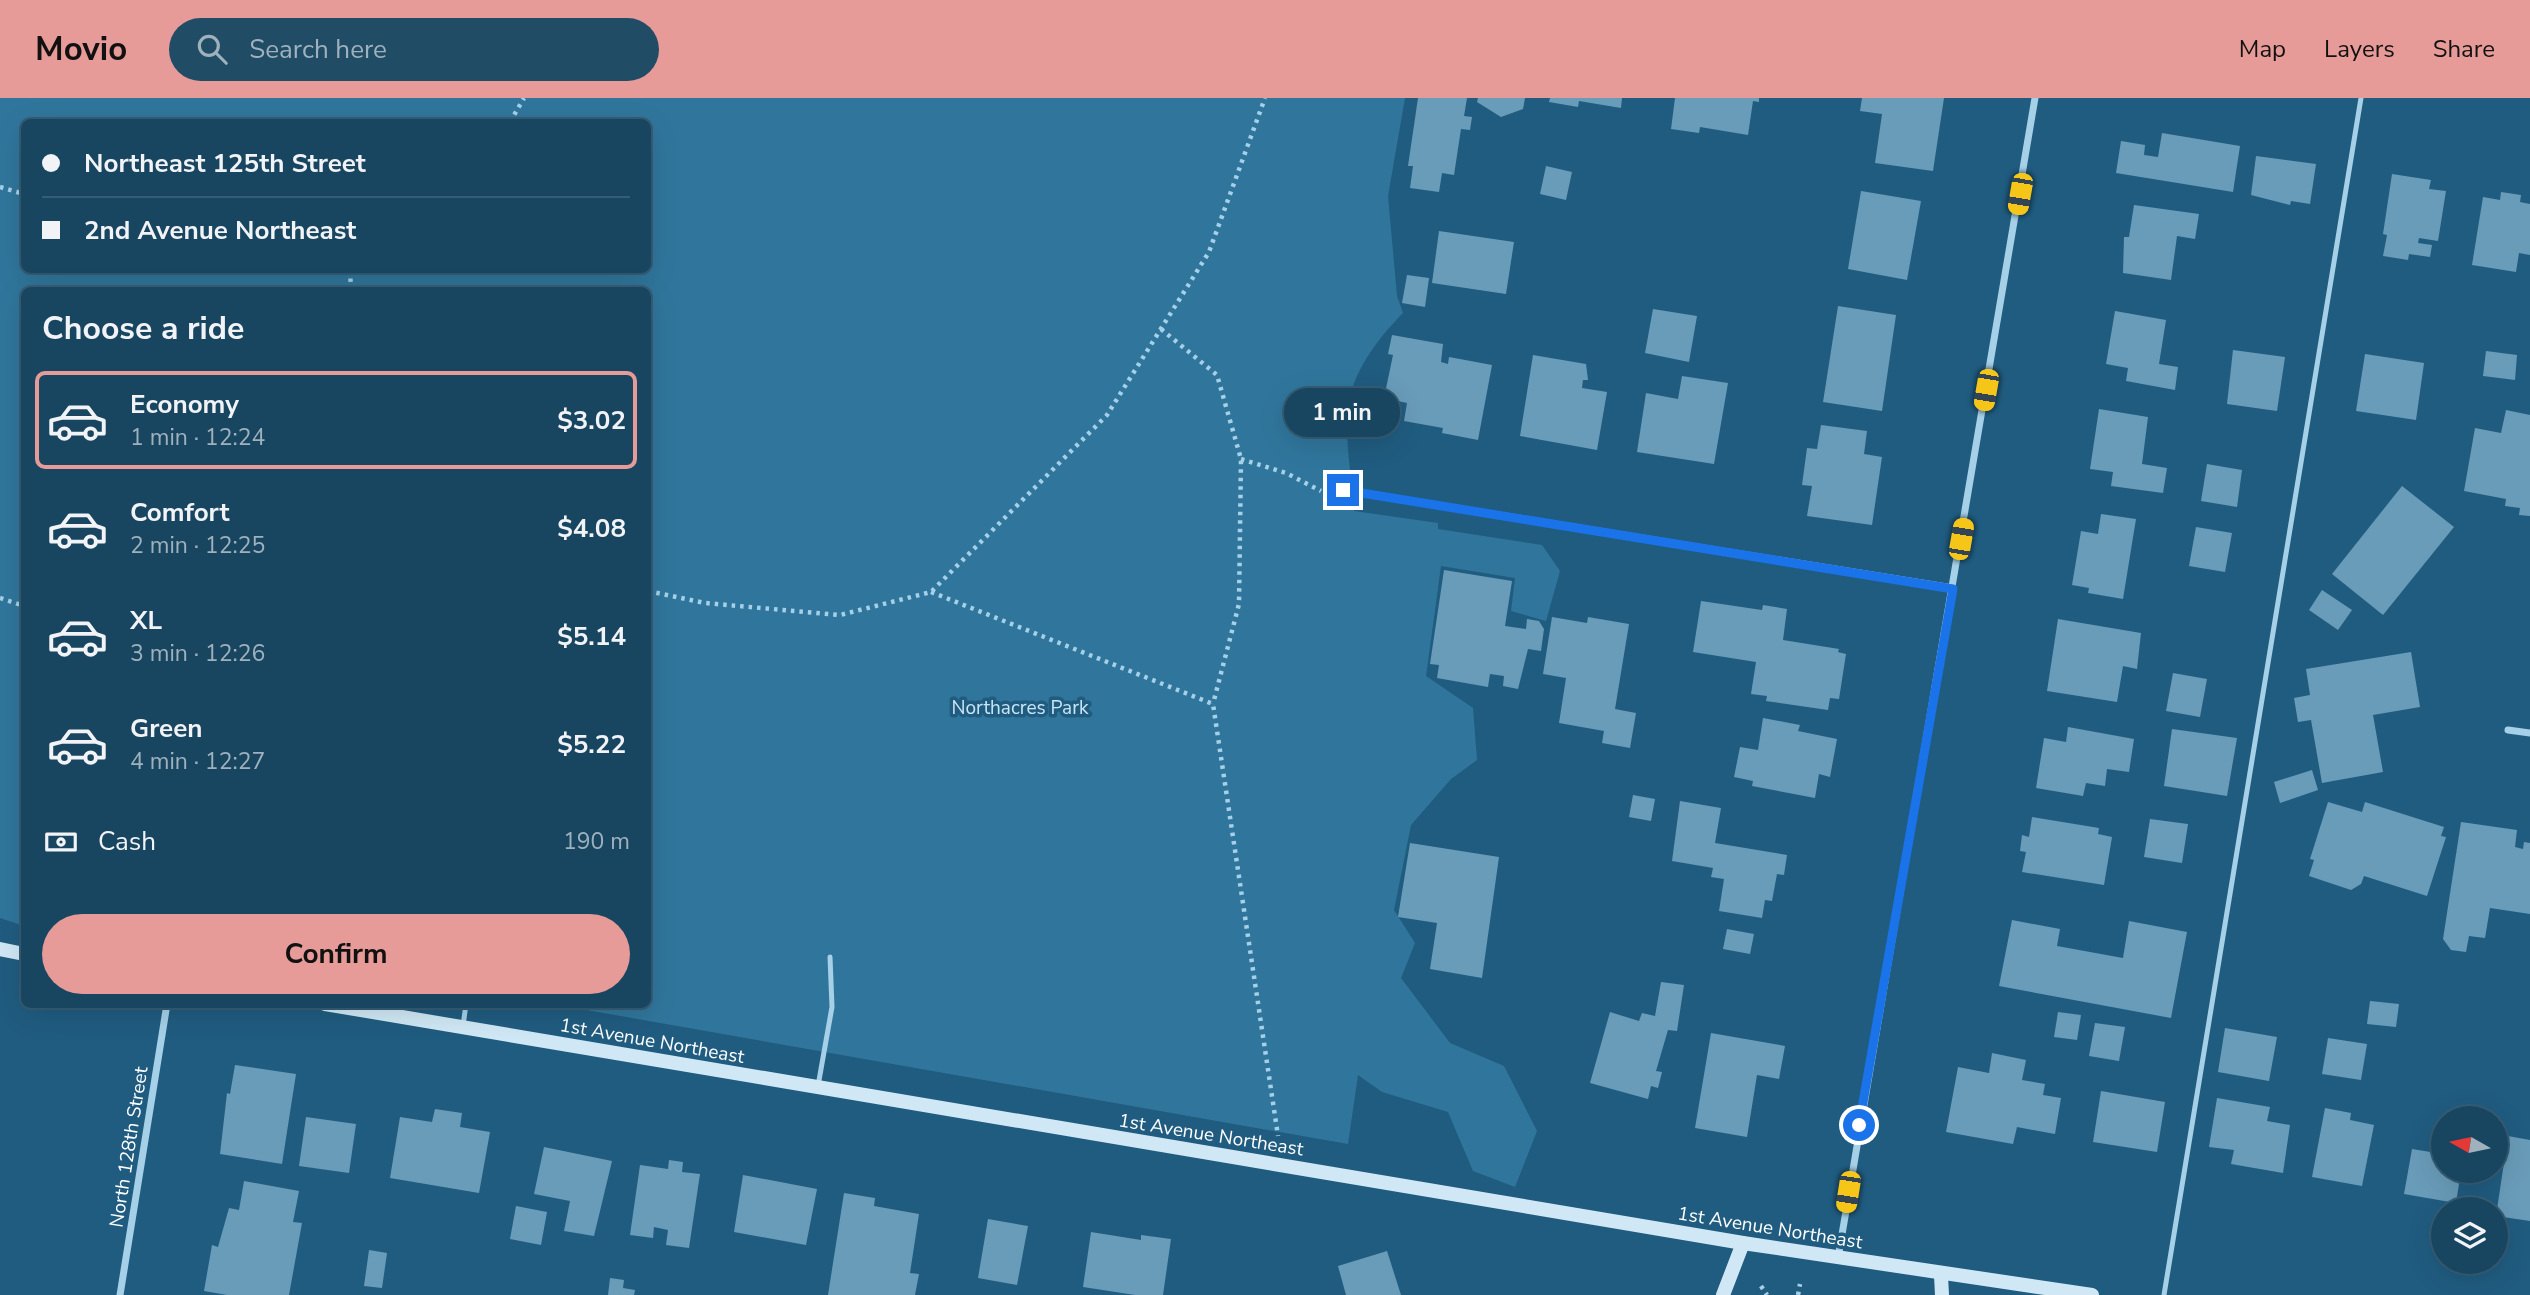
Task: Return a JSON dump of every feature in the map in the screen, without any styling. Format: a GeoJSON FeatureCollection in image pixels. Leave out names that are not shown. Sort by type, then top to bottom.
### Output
{"type":"FeatureCollection","features":[{"type":"Feature","properties":{"kind":"street"},"geometry":{"type":"LineString","coordinates":[[1838,1259],[2035,98]]}},
{"type":"Feature","properties":{"kind":"street"},"geometry":{"type":"LineString","coordinates":[[1343,490],[1953,589]]}},
{"type":"Feature","properties":{"kind":"street"},"geometry":{"type":"LineString","coordinates":[[2508,730],[2530,733]]}},
{"type":"Feature","properties":{"kind":"street"},"geometry":{"type":"LineString","coordinates":[[0,950],[21,954]]}},
{"type":"Feature","properties":{"kind":"street","name":"North 128th Street"},"geometry":{"type":"LineString","coordinates":[[120,1295],[166,1008]]}},
{"type":"Feature","properties":{"kind":"street","name":"1st Avenue Northeast"},"geometry":{"type":"LineString","coordinates":[[349,1008],[818,1090],[1743,1244],[2092,1295]]}},
{"type":"Feature","properties":{"kind":"street"},"geometry":{"type":"LineString","coordinates":[[1723,1295],[1743,1244]]}},
{"type":"Feature","properties":{"kind":"street"},"geometry":{"type":"LineString","coordinates":[[1941,1275],[1942,1295]]}},
{"type":"Feature","properties":{"kind":"lane"},"geometry":{"type":"LineString","coordinates":[[2164,1295],[2361,98]]}},
{"type":"Feature","properties":{"kind":"lane"},"geometry":{"type":"LineString","coordinates":[[818,1090],[832,1007],[830,957]]}},
{"type":"Feature","properties":{"kind":"lane"},"geometry":{"type":"LineString","coordinates":[[463,1027],[465,1008]]}},
{"type":"Feature","properties":{"kind":"path"},"geometry":{"type":"LineString","coordinates":[[512,119],[524,98]]}},
{"type":"Feature","properties":{"kind":"path"},"geometry":{"type":"LineString","coordinates":[[651,592],[705,604],[840,615],[931,592],[1107,415],[1209,252],[1265,98]]}},
{"type":"Feature","properties":{"kind":"path"},"geometry":{"type":"LineString","coordinates":[[0,187],[21,193]]}},
{"type":"Feature","properties":{"kind":"path"},"geometry":{"type":"LineString","coordinates":[[1161,329],[1217,375],[1241,459],[1239,604],[1213,704],[1278,1134]]}},
{"type":"Feature","properties":{"kind":"path"},"geometry":{"type":"LineString","coordinates":[[1241,459],[1286,473],[1318,491],[1343,490]]}},
{"type":"Feature","properties":{"kind":"path"},"geometry":{"type":"LineString","coordinates":[[931,592],[1213,704]]}},
{"type":"Feature","properties":{"kind":"path"},"geometry":{"type":"LineString","coordinates":[[0,598],[21,606]]}},
{"type":"Feature","properties":{"kind":"path"},"geometry":{"type":"LineString","coordinates":[[1798,1295],[1800,1284]]}},
{"type":"Feature","properties":{"kind":"path"},"geometry":{"type":"LineString","coordinates":[[1761,1286],[1767,1295]]}},
{"type":"Feature","properties":{"kind":"green space","name":"Northacres Park"},"geometry":{"type":"Polygon","coordinates":[[[0,98],[1405,98],[1388,196],[1397,296],[1403,313],[1373,348],[1352,390],[1347,435],[1354,511],[1438,523],[1438,529],[1542,545],[1560,571],[1546,621],[1511,611],[1515,578],[1441,566],[1426,676],[1473,708],[1477,760],[1451,779],[1411,825],[1394,910],[1415,943],[1401,978],[1450,1043],[1504,1066],[1537,1131],[1515,1187],[1473,1171],[1448,1112],[1382,1092],[1358,1075],[1348,1144],[575,1008],[651,1008],[651,287],[21,287],[21,925],[0,918],[0,98]]]}},
{"type":"Feature","properties":{"kind":"building"},"geometry":{"type":"Polygon","coordinates":[[[1418,98],[1467,98],[1464,116],[1472,117],[1470,130],[1461,129],[1454,175],[1442,173],[1439,192],[1410,188],[1413,166],[1408,166],[1418,98]]]}},
{"type":"Feature","properties":{"kind":"building"},"geometry":{"type":"Polygon","coordinates":[[[1478,98],[1525,98],[1523,109],[1501,117],[1477,102],[1478,98]]]}},
{"type":"Feature","properties":{"kind":"building"},"geometry":{"type":"Polygon","coordinates":[[[1550,98],[1622,98],[1621,108],[1579,101],[1578,107],[1549,102],[1550,98]]]}},
{"type":"Feature","properties":{"kind":"building"},"geometry":{"type":"Polygon","coordinates":[[[1675,98],[1759,98],[1759,102],[1753,101],[1748,135],[1700,127],[1699,133],[1671,129],[1675,98]]]}},
{"type":"Feature","properties":{"kind":"building"},"geometry":{"type":"Polygon","coordinates":[[[1862,98],[1944,98],[1933,171],[1875,163],[1882,114],[1860,111],[1862,98]]]}},
{"type":"Feature","properties":{"kind":"building"},"geometry":{"type":"Polygon","coordinates":[[[2162,133],[2240,146],[2233,192],[2116,173],[2121,141],[2145,145],[2144,155],[2158,157],[2162,133]]]}},
{"type":"Feature","properties":{"kind":"building"},"geometry":{"type":"Polygon","coordinates":[[[2256,156],[2316,164],[2310,204],[2291,201],[2290,205],[2251,195],[2256,156]]]}},
{"type":"Feature","properties":{"kind":"building"},"geometry":{"type":"Polygon","coordinates":[[[1546,166],[1572,172],[1566,200],[1540,194],[1546,166]]]}},
{"type":"Feature","properties":{"kind":"building"},"geometry":{"type":"Polygon","coordinates":[[[2392,174],[2431,180],[2429,189],[2446,191],[2438,241],[2419,238],[2418,243],[2432,245],[2430,257],[2409,254],[2408,260],[2383,256],[2387,235],[2383,234],[2392,174]]]}},
{"type":"Feature","properties":{"kind":"building"},"geometry":{"type":"Polygon","coordinates":[[[1861,191],[1921,201],[1907,280],[1848,269],[1861,191]]]}},
{"type":"Feature","properties":{"kind":"building"},"geometry":{"type":"Polygon","coordinates":[[[2501,192],[2521,195],[2520,202],[2530,204],[2530,255],[2519,253],[2516,272],[2472,265],[2483,197],[2500,200],[2501,192]]]}},
{"type":"Feature","properties":{"kind":"building"},"geometry":{"type":"Polygon","coordinates":[[[2134,205],[2199,214],[2195,239],[2177,236],[2171,280],[2123,273],[2124,237],[2129,237],[2134,205]]]}},
{"type":"Feature","properties":{"kind":"building"},"geometry":{"type":"Polygon","coordinates":[[[1439,231],[1514,242],[1506,294],[1432,283],[1439,231]]]}},
{"type":"Feature","properties":{"kind":"building"},"geometry":{"type":"Polygon","coordinates":[[[1407,275],[1429,278],[1425,307],[1402,303],[1407,275]]]}},
{"type":"Feature","properties":{"kind":"building"},"geometry":{"type":"Polygon","coordinates":[[[1838,306],[1896,315],[1882,411],[1823,402],[1838,306]]]}},
{"type":"Feature","properties":{"kind":"building"},"geometry":{"type":"Polygon","coordinates":[[[1653,309],[1697,316],[1689,362],[1645,353],[1653,309]]]}},
{"type":"Feature","properties":{"kind":"building"},"geometry":{"type":"Polygon","coordinates":[[[2115,311],[2166,320],[2159,364],[2178,367],[2175,390],[2126,381],[2128,368],[2106,364],[2115,311]]]}},
{"type":"Feature","properties":{"kind":"building"},"geometry":{"type":"Polygon","coordinates":[[[1392,335],[1443,344],[1441,362],[1448,364],[1449,357],[1492,365],[1478,440],[1442,433],[1443,428],[1404,421],[1407,403],[1384,398],[1393,355],[1388,354],[1392,335]]]}},
{"type":"Feature","properties":{"kind":"building"},"geometry":{"type":"Polygon","coordinates":[[[2233,350],[2285,357],[2277,411],[2227,404],[2233,350]]]}},
{"type":"Feature","properties":{"kind":"building"},"geometry":{"type":"Polygon","coordinates":[[[2486,351],[2517,355],[2515,380],[2483,376],[2486,351]]]}},
{"type":"Feature","properties":{"kind":"building"},"geometry":{"type":"Polygon","coordinates":[[[2365,354],[2424,363],[2416,420],[2356,411],[2365,354]]]}},
{"type":"Feature","properties":{"kind":"building"},"geometry":{"type":"Polygon","coordinates":[[[1533,355],[1586,364],[1588,380],[1583,380],[1582,388],[1607,392],[1597,450],[1520,436],[1533,355]]]}},
{"type":"Feature","properties":{"kind":"building"},"geometry":{"type":"Polygon","coordinates":[[[1682,376],[1728,383],[1714,464],[1637,452],[1646,393],[1678,399],[1682,376]]]}},
{"type":"Feature","properties":{"kind":"building"},"geometry":{"type":"Polygon","coordinates":[[[2099,409],[2148,417],[2142,464],[2167,468],[2163,493],[2111,486],[2113,472],[2090,469],[2099,409]]]}},
{"type":"Feature","properties":{"kind":"building"},"geometry":{"type":"Polygon","coordinates":[[[2506,410],[2530,415],[2530,516],[2519,515],[2520,508],[2505,506],[2506,499],[2464,491],[2475,428],[2501,433],[2506,410]]]}},
{"type":"Feature","properties":{"kind":"building"},"geometry":{"type":"Polygon","coordinates":[[[1821,425],[1867,431],[1864,454],[1882,457],[1872,525],[1807,516],[1812,486],[1802,485],[1807,448],[1817,449],[1821,425]]]}},
{"type":"Feature","properties":{"kind":"building"},"geometry":{"type":"Polygon","coordinates":[[[2207,464],[2242,470],[2237,507],[2201,501],[2207,464]]]}},
{"type":"Feature","properties":{"kind":"building"},"geometry":{"type":"Polygon","coordinates":[[[2402,486],[2454,527],[2383,615],[2332,574],[2402,486]]]}},
{"type":"Feature","properties":{"kind":"building"},"geometry":{"type":"Polygon","coordinates":[[[2101,514],[2136,519],[2123,599],[2088,593],[2089,588],[2072,585],[2081,531],[2098,534],[2101,514]]]}},
{"type":"Feature","properties":{"kind":"building"},"geometry":{"type":"Polygon","coordinates":[[[2196,527],[2232,533],[2225,572],[2189,566],[2196,527]]]}},
{"type":"Feature","properties":{"kind":"building"},"geometry":{"type":"Polygon","coordinates":[[[1444,570],[1512,581],[1505,626],[1526,629],[1527,619],[1539,621],[1544,629],[1541,651],[1528,649],[1518,689],[1503,686],[1504,676],[1490,674],[1488,687],[1437,678],[1439,665],[1430,664],[1444,570]]]}},
{"type":"Feature","properties":{"kind":"building"},"geometry":{"type":"Polygon","coordinates":[[[2322,590],[2352,610],[2338,630],[2309,610],[2322,590]]]}},
{"type":"Feature","properties":{"kind":"building"},"geometry":{"type":"Polygon","coordinates":[[[1701,601],[1762,610],[1763,605],[1787,609],[1783,640],[1839,649],[1838,652],[1846,654],[1839,699],[1830,698],[1828,710],[1766,701],[1767,696],[1751,694],[1756,662],[1693,652],[1701,601]]]}},
{"type":"Feature","properties":{"kind":"building"},"geometry":{"type":"Polygon","coordinates":[[[1552,617],[1587,623],[1588,617],[1629,624],[1615,709],[1636,713],[1630,748],[1602,743],[1604,731],[1559,723],[1566,678],[1543,674],[1552,617]]]}},
{"type":"Feature","properties":{"kind":"building"},"geometry":{"type":"Polygon","coordinates":[[[2058,619],[2141,633],[2137,669],[2123,666],[2117,702],[2047,691],[2058,619]]]}},
{"type":"Feature","properties":{"kind":"building"},"geometry":{"type":"Polygon","coordinates":[[[2411,652],[2420,707],[2373,715],[2383,772],[2322,783],[2311,720],[2298,722],[2294,698],[2310,695],[2306,669],[2411,652]]]}},
{"type":"Feature","properties":{"kind":"building"},"geometry":{"type":"Polygon","coordinates":[[[2173,673],[2207,679],[2200,717],[2166,711],[2173,673]]]}},
{"type":"Feature","properties":{"kind":"building"},"geometry":{"type":"Polygon","coordinates":[[[1763,718],[1800,725],[1798,731],[1837,739],[1830,777],[1819,774],[1815,798],[1752,786],[1753,781],[1734,777],[1740,747],[1758,750],[1763,718]]]}},
{"type":"Feature","properties":{"kind":"building"},"geometry":{"type":"Polygon","coordinates":[[[2068,727],[2134,739],[2129,772],[2107,769],[2105,786],[2086,783],[2083,796],[2036,788],[2044,738],[2066,742],[2068,727]]]}},
{"type":"Feature","properties":{"kind":"building"},"geometry":{"type":"Polygon","coordinates":[[[2172,729],[2237,738],[2227,796],[2164,786],[2172,729]]]}},
{"type":"Feature","properties":{"kind":"building"},"geometry":{"type":"Polygon","coordinates":[[[2312,770],[2318,790],[2280,803],[2274,782],[2312,770]]]}},
{"type":"Feature","properties":{"kind":"building"},"geometry":{"type":"Polygon","coordinates":[[[1633,795],[1655,799],[1651,821],[1629,817],[1633,795]]]}},
{"type":"Feature","properties":{"kind":"building"},"geometry":{"type":"Polygon","coordinates":[[[1680,801],[1721,808],[1715,843],[1787,855],[1784,875],[1777,874],[1772,901],[1765,900],[1762,918],[1719,911],[1724,879],[1711,877],[1713,868],[1672,861],[1680,801]]]}},
{"type":"Feature","properties":{"kind":"building"},"geometry":{"type":"Polygon","coordinates":[[[2328,802],[2362,812],[2365,802],[2444,827],[2441,836],[2446,837],[2427,896],[2364,876],[2361,884],[2351,890],[2309,876],[2314,860],[2310,859],[2328,802]]]}},
{"type":"Feature","properties":{"kind":"building"},"geometry":{"type":"Polygon","coordinates":[[[2032,817],[2099,828],[2098,834],[2112,837],[2104,885],[2022,872],[2026,852],[2020,851],[2022,835],[2029,837],[2032,817]]]}},
{"type":"Feature","properties":{"kind":"building"},"geometry":{"type":"Polygon","coordinates":[[[2150,819],[2188,824],[2182,863],[2144,857],[2150,819]]]}},
{"type":"Feature","properties":{"kind":"building"},"geometry":{"type":"Polygon","coordinates":[[[2461,822],[2517,830],[2515,847],[2523,849],[2524,842],[2530,843],[2530,914],[2490,908],[2485,938],[2469,936],[2466,952],[2451,950],[2443,939],[2461,822]]]}},
{"type":"Feature","properties":{"kind":"building"},"geometry":{"type":"Polygon","coordinates":[[[1410,843],[1499,857],[1482,978],[1430,969],[1437,923],[1398,917],[1410,843]]]}},
{"type":"Feature","properties":{"kind":"building"},"geometry":{"type":"Polygon","coordinates":[[[2012,920],[2060,929],[2057,946],[2123,958],[2129,921],[2187,932],[2171,1018],[1999,986],[2012,920]]]}},
{"type":"Feature","properties":{"kind":"building"},"geometry":{"type":"Polygon","coordinates":[[[1727,929],[1754,934],[1750,954],[1723,949],[1727,929]]]}},
{"type":"Feature","properties":{"kind":"building"},"geometry":{"type":"Polygon","coordinates":[[[1661,982],[1684,985],[1677,1031],[1668,1030],[1656,1071],[1662,1072],[1658,1088],[1651,1086],[1648,1099],[1590,1083],[1610,1012],[1639,1021],[1642,1013],[1655,1016],[1661,982]]]}},
{"type":"Feature","properties":{"kind":"building"},"geometry":{"type":"Polygon","coordinates":[[[2370,1001],[2399,1004],[2396,1027],[2367,1024],[2370,1001]]]}},
{"type":"Feature","properties":{"kind":"building"},"geometry":{"type":"Polygon","coordinates":[[[2058,1012],[2081,1015],[2077,1040],[2054,1037],[2058,1012]]]}},
{"type":"Feature","properties":{"kind":"building"},"geometry":{"type":"Polygon","coordinates":[[[2095,1023],[2125,1027],[2119,1061],[2089,1056],[2095,1023]]]}},
{"type":"Feature","properties":{"kind":"building"},"geometry":{"type":"Polygon","coordinates":[[[2225,1028],[2277,1037],[2269,1081],[2218,1072],[2225,1028]]]}},
{"type":"Feature","properties":{"kind":"building"},"geometry":{"type":"Polygon","coordinates":[[[1711,1033],[1785,1046],[1779,1079],[1757,1075],[1747,1137],[1695,1128],[1711,1033]]]}},
{"type":"Feature","properties":{"kind":"building"},"geometry":{"type":"Polygon","coordinates":[[[2328,1038],[2367,1044],[2361,1080],[2322,1074],[2328,1038]]]}},
{"type":"Feature","properties":{"kind":"building"},"geometry":{"type":"Polygon","coordinates":[[[1992,1053],[2026,1060],[2022,1080],[2045,1084],[2043,1095],[2061,1098],[2055,1134],[2017,1127],[2013,1144],[1946,1132],[1958,1067],[1989,1073],[1992,1053]]]}},
{"type":"Feature","properties":{"kind":"building"},"geometry":{"type":"Polygon","coordinates":[[[235,1065],[296,1074],[282,1164],[220,1154],[227,1093],[230,1094],[235,1065]]]}},
{"type":"Feature","properties":{"kind":"building"},"geometry":{"type":"Polygon","coordinates":[[[2101,1091],[2165,1102],[2157,1152],[2093,1142],[2101,1091]]]}},
{"type":"Feature","properties":{"kind":"building"},"geometry":{"type":"Polygon","coordinates":[[[2217,1098],[2270,1107],[2267,1121],[2290,1125],[2283,1173],[2231,1164],[2234,1150],[2209,1147],[2217,1098]]]}},
{"type":"Feature","properties":{"kind":"building"},"geometry":{"type":"Polygon","coordinates":[[[2325,1108],[2351,1113],[2350,1120],[2374,1125],[2362,1186],[2312,1177],[2325,1108]]]}},
{"type":"Feature","properties":{"kind":"building"},"geometry":{"type":"Polygon","coordinates":[[[435,1109],[462,1113],[460,1127],[490,1132],[479,1193],[390,1178],[400,1117],[432,1122],[435,1109]]]}},
{"type":"Feature","properties":{"kind":"building"},"geometry":{"type":"Polygon","coordinates":[[[306,1117],[356,1124],[349,1173],[299,1166],[306,1117]]]}},
{"type":"Feature","properties":{"kind":"building"},"geometry":{"type":"Polygon","coordinates":[[[2508,1136],[2530,1140],[2530,1221],[2508,1218],[2508,1197],[2499,1197],[2501,1183],[2508,1183],[2508,1136]]]}},
{"type":"Feature","properties":{"kind":"building"},"geometry":{"type":"Polygon","coordinates":[[[544,1147],[612,1161],[594,1236],[564,1231],[570,1201],[534,1194],[544,1147]]]}},
{"type":"Feature","properties":{"kind":"building"},"geometry":{"type":"Polygon","coordinates":[[[2412,1149],[2431,1152],[2431,1183],[2459,1183],[2457,1197],[2431,1199],[2404,1194],[2412,1149]]]}},
{"type":"Feature","properties":{"kind":"building"},"geometry":{"type":"Polygon","coordinates":[[[669,1160],[683,1162],[682,1172],[700,1174],[689,1248],[666,1245],[668,1230],[654,1227],[653,1238],[630,1235],[640,1165],[668,1169],[669,1160]]]}},
{"type":"Feature","properties":{"kind":"building"},"geometry":{"type":"Polygon","coordinates":[[[743,1175],[817,1189],[806,1245],[734,1232],[743,1175]]]}},
{"type":"Feature","properties":{"kind":"building"},"geometry":{"type":"Polygon","coordinates":[[[244,1181],[299,1191],[293,1222],[302,1223],[289,1295],[227,1295],[204,1291],[212,1245],[218,1247],[229,1208],[239,1210],[244,1181]]]}},
{"type":"Feature","properties":{"kind":"building"},"geometry":{"type":"Polygon","coordinates":[[[844,1193],[875,1198],[874,1206],[919,1214],[910,1273],[919,1274],[915,1295],[828,1295],[844,1193]]]}},
{"type":"Feature","properties":{"kind":"building"},"geometry":{"type":"Polygon","coordinates":[[[516,1206],[547,1212],[541,1245],[510,1239],[516,1206]]]}},
{"type":"Feature","properties":{"kind":"building"},"geometry":{"type":"Polygon","coordinates":[[[988,1219],[1028,1226],[1017,1285],[978,1278],[988,1219]]]}},
{"type":"Feature","properties":{"kind":"building"},"geometry":{"type":"Polygon","coordinates":[[[1091,1232],[1141,1240],[1141,1235],[1171,1239],[1163,1295],[1135,1295],[1083,1287],[1091,1232]]]}},
{"type":"Feature","properties":{"kind":"building"},"geometry":{"type":"Polygon","coordinates":[[[369,1250],[387,1253],[382,1288],[364,1286],[369,1250]]]}},
{"type":"Feature","properties":{"kind":"building"},"geometry":{"type":"Polygon","coordinates":[[[1387,1251],[1401,1295],[1346,1295],[1338,1266],[1387,1251]]]}},
{"type":"Feature","properties":{"kind":"building"},"geometry":{"type":"Polygon","coordinates":[[[610,1278],[624,1280],[623,1288],[635,1290],[634,1295],[608,1295],[610,1278]]]}},
{"type":"Feature","properties":{"kind":"route"},"geometry":{"type":"LineString","coordinates":[[1343,490],[1953,589],[1859,1125]]}}]}
